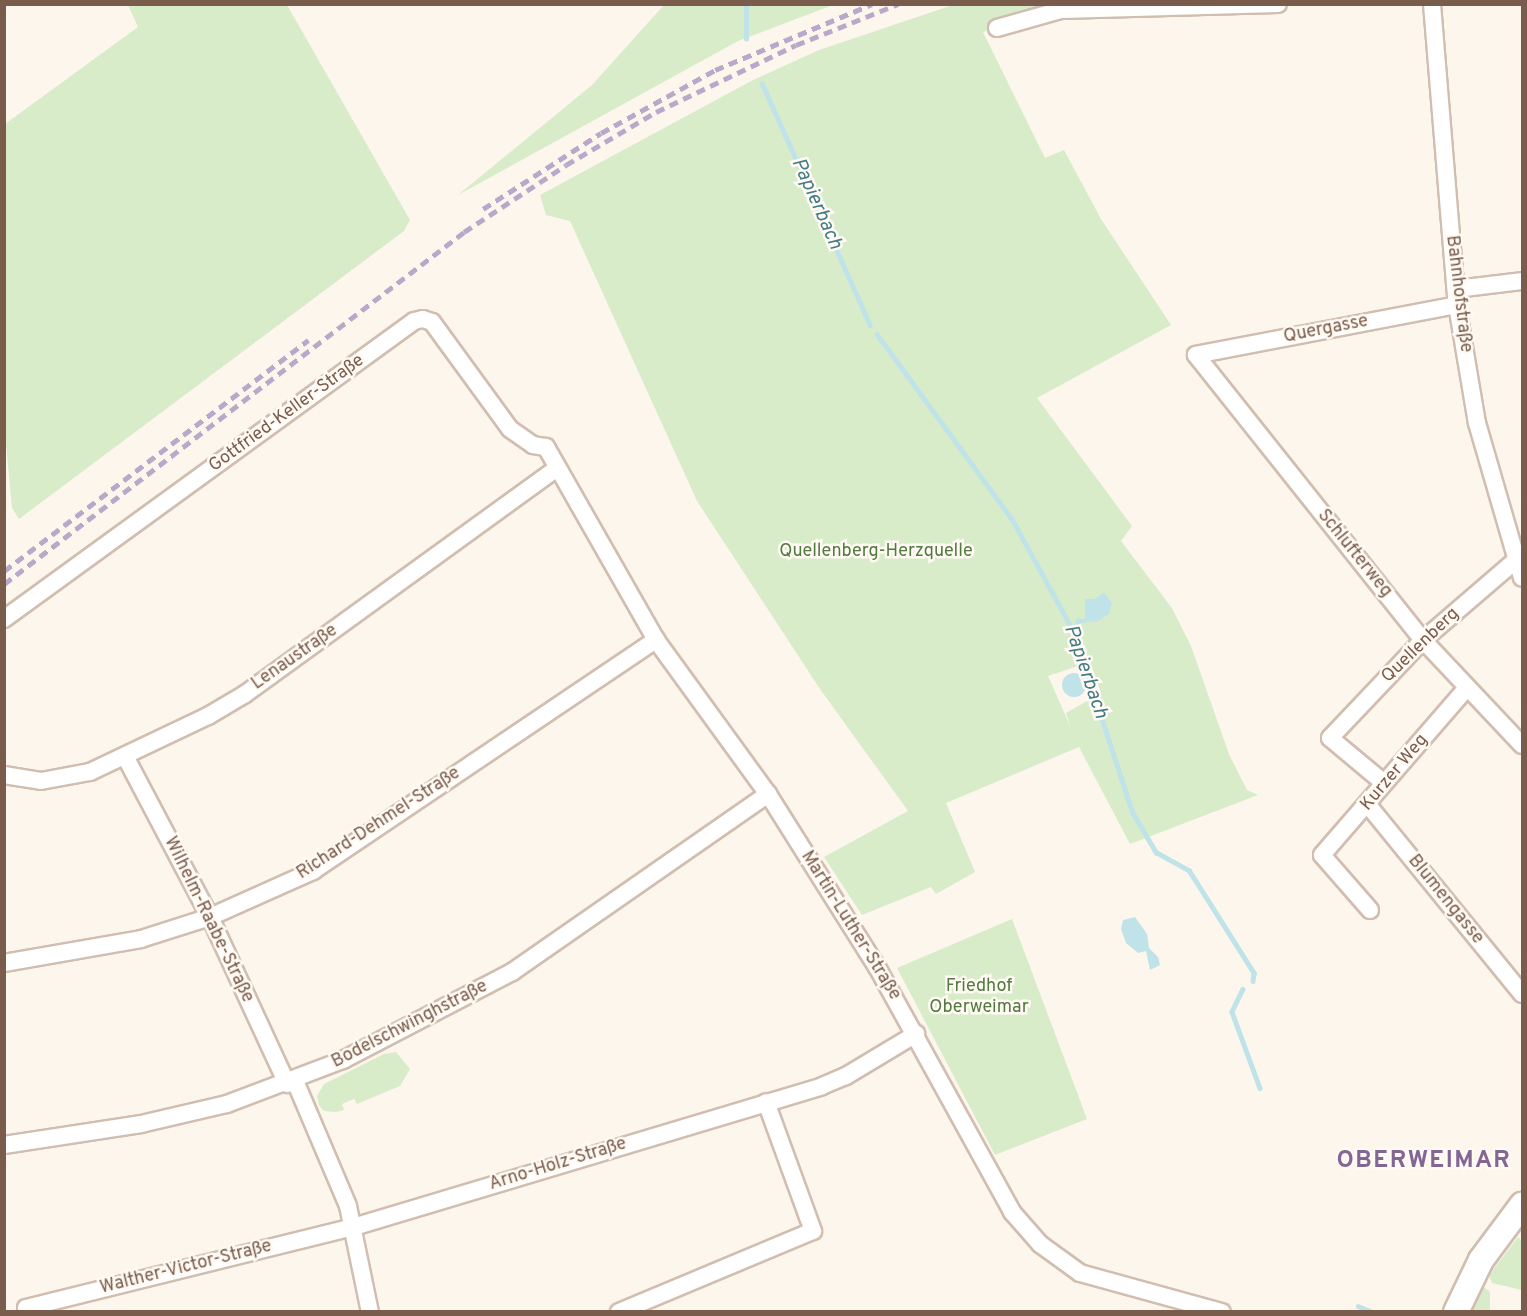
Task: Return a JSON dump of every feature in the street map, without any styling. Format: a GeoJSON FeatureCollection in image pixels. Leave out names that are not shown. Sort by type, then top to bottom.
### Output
{"type":"FeatureCollection","features":[{"type":"Feature","properties":{"kind":"street"},"geometry":{"type":"LineString","coordinates":[[997,27],[1061,9],[1278,4]]}},
{"type":"Feature","properties":{"kind":"street","name":"Bahnhofstraße"},"geometry":{"type":"LineString","coordinates":[[1432,4],[1456,297],[1477,423],[1516,541],[1516,560],[1522,578]]}},
{"type":"Feature","properties":{"kind":"street","name":"Quergasse"},"geometry":{"type":"LineString","coordinates":[[1196,355],[1522,280]]}},
{"type":"Feature","properties":{"kind":"street","name":"Gottfried-Keller-Straße"},"geometry":{"type":"LineString","coordinates":[[4,619],[414,321],[423,319],[432,322],[516,434],[533,445],[546,447]]}},
{"type":"Feature","properties":{"kind":"street","name":"Schlufterweg"},"geometry":{"type":"LineString","coordinates":[[1196,355],[1423,640],[1466,689],[1522,745]]}},
{"type":"Feature","properties":{"kind":"street","name":"Martin-Luther-Straße"},"geometry":{"type":"LineString","coordinates":[[546,447],[556,469],[656,640],[768,794],[916,1034],[992,1179],[1012,1212],[1040,1244],[1089,1277],[1221,1311]]}},
{"type":"Feature","properties":{"kind":"street","name":"Lenaustraße"},"geometry":{"type":"LineString","coordinates":[[4,775],[40,781],[62,779],[126,758],[245,694],[556,469]]}},
{"type":"Feature","properties":{"kind":"street","name":"Quellenberg"},"geometry":{"type":"LineString","coordinates":[[1384,783],[1330,738],[1423,640],[1516,560]]}},
{"type":"Feature","properties":{"kind":"street","name":"Richard-Dehmel-Straße"},"geometry":{"type":"LineString","coordinates":[[4,963],[131,942],[210,917],[321,866],[656,640]]}},
{"type":"Feature","properties":{"kind":"street","name":"Kurzer Weg"},"geometry":{"type":"LineString","coordinates":[[1370,910],[1322,855],[1368,805],[1384,783],[1466,689]]}},
{"type":"Feature","properties":{"kind":"street","name":"Wilhelm-Raabe-Straße"},"geometry":{"type":"LineString","coordinates":[[126,758],[210,917],[291,1083]]}},
{"type":"Feature","properties":{"kind":"street","name":"Bodelschwinghstraße"},"geometry":{"type":"LineString","coordinates":[[4,1145],[141,1124],[227,1104],[291,1083],[407,1029],[512,972],[768,794]]}},
{"type":"Feature","properties":{"kind":"street","name":"Blumengasse"},"geometry":{"type":"LineString","coordinates":[[1368,805],[1522,994]]}},
{"type":"Feature","properties":{"kind":"street","name":"Arno-Holz-Straße"},"geometry":{"type":"LineString","coordinates":[[350,1228],[846,1076],[916,1034]]}},
{"type":"Feature","properties":{"kind":"street"},"geometry":{"type":"LineString","coordinates":[[291,1083],[348,1206],[350,1228],[370,1311]]}},
{"type":"Feature","properties":{"kind":"street"},"geometry":{"type":"LineString","coordinates":[[619,1311],[813,1231],[766,1102]]}},
{"type":"Feature","properties":{"kind":"street"},"geometry":{"type":"LineString","coordinates":[[1456,1311],[1481,1260],[1522,1205]]}},
{"type":"Feature","properties":{"kind":"street","name":"Walther-Victor-Straße"},"geometry":{"type":"LineString","coordinates":[[27,1311],[26,1308],[350,1228]]}},
{"type":"Feature","properties":{"kind":"green space"},"geometry":{"type":"Polygon","coordinates":[[[128,5],[287,5],[410,220],[404,231],[19,519],[12,508],[4,423],[5,124],[138,27],[128,5]]]}},
{"type":"Feature","properties":{"kind":"green space"},"geometry":{"type":"Polygon","coordinates":[[[664,5],[833,5],[738,41],[458,195],[592,85],[664,5]]]}},
{"type":"Feature","properties":{"kind":"green space","name":"Quellenberg-Herzquelle"},"geometry":{"type":"Polygon","coordinates":[[[953,5],[1062,5],[983,32],[1045,158],[1064,150],[1101,219],[1171,325],[1037,398],[1132,526],[1121,541],[1172,608],[1191,646],[1229,754],[1247,790],[1258,795],[1130,844],[1079,747],[946,803],[975,872],[936,894],[931,887],[862,915],[824,857],[908,811],[820,689],[697,501],[570,221],[546,215],[540,195],[753,80],[819,50],[953,5]],[[1090,662],[1048,676],[1071,728],[1066,713],[1101,693],[1090,662]]]}},
{"type":"Feature","properties":{"kind":"green space","name":"Friedhof Oberweimar"},"geometry":{"type":"Polygon","coordinates":[[[1012,919],[1087,1119],[995,1155],[897,968],[1012,919]]]}},
{"type":"Feature","properties":{"kind":"green space"},"geometry":{"type":"Polygon","coordinates":[[[396,1052],[410,1069],[400,1086],[357,1104],[354,1099],[342,1104],[344,1110],[336,1112],[324,1111],[319,1105],[317,1096],[324,1084],[384,1054],[396,1052]]]}},
{"type":"Feature","properties":{"kind":"green space"},"geometry":{"type":"Polygon","coordinates":[[[1518,1237],[1522,1241],[1522,1290],[1492,1283],[1489,1275],[1518,1237]]]}},
{"type":"Feature","properties":{"kind":"green space"},"geometry":{"type":"Polygon","coordinates":[[[1483,1286],[1490,1292],[1490,1311],[1472,1311],[1483,1286]]]}},
{"type":"Feature","properties":{"kind":"water"},"geometry":{"type":"Polygon","coordinates":[[[1104,592],[1112,603],[1109,614],[1096,622],[1085,621],[1085,599],[1095,599],[1104,592]]]}},
{"type":"Feature","properties":{"kind":"water"},"geometry":{"type":"Polygon","coordinates":[[[1074,673],[1083,676],[1086,685],[1083,694],[1074,697],[1065,694],[1062,685],[1065,676],[1074,673]]]}},
{"type":"Feature","properties":{"kind":"water"},"geometry":{"type":"Polygon","coordinates":[[[1135,917],[1147,934],[1149,948],[1158,957],[1160,965],[1150,970],[1146,951],[1138,953],[1126,943],[1121,929],[1123,920],[1135,917]]]}},
{"type":"Feature","properties":{"kind":"waterway","name":"Papierbach"},"geometry":{"type":"LineString","coordinates":[[746,4],[746,39]]}},
{"type":"Feature","properties":{"kind":"waterway","name":"Papierbach"},"geometry":{"type":"LineString","coordinates":[[762,83],[870,325]]}},
{"type":"Feature","properties":{"kind":"waterway","name":"Papierbach"},"geometry":{"type":"LineString","coordinates":[[877,334],[1012,519],[1073,630],[1132,811],[1156,852],[1189,870],[1254,973],[1253,981]]}},
{"type":"Feature","properties":{"kind":"waterway"},"geometry":{"type":"LineString","coordinates":[[1074,632],[1078,621],[1085,621]]}},
{"type":"Feature","properties":{"kind":"waterway","name":"Papierbach"},"geometry":{"type":"LineString","coordinates":[[1243,989],[1232,1012],[1260,1088]]}},
{"type":"Feature","properties":{"kind":"waterway","name":"Papierbach"},"geometry":{"type":"LineString","coordinates":[[1358,1306],[1372,1312]]}},
{"type":"Feature","properties":{"kind":"railway"},"geometry":{"type":"LineString","coordinates":[[483,209],[601,133],[715,70],[872,4]]}},
{"type":"Feature","properties":{"kind":"railway"},"geometry":{"type":"LineString","coordinates":[[4,584],[464,232],[566,165],[656,112],[796,45],[898,4]]}},
{"type":"Feature","properties":{"kind":"railway"},"geometry":{"type":"LineString","coordinates":[[4,571],[308,340]]}},
{"type":"Feature","properties":{"kind":"district","name":"OBERWEIMAR"},"geometry":{"type":"Point","coordinates":[1424,1162]}}]}
